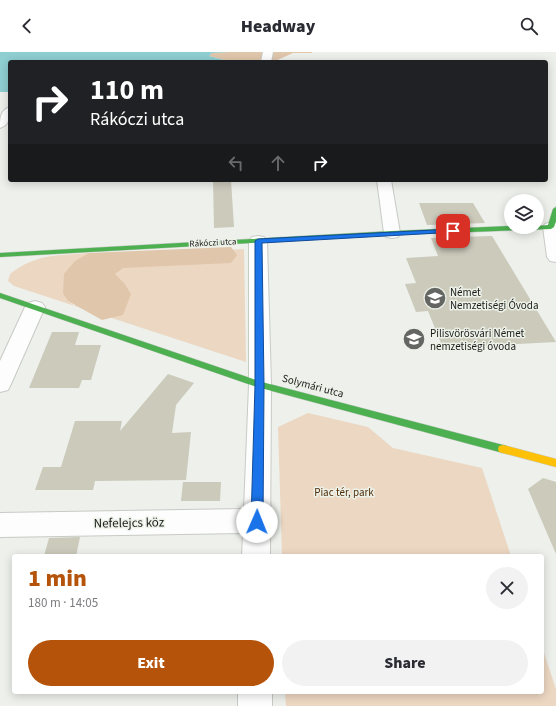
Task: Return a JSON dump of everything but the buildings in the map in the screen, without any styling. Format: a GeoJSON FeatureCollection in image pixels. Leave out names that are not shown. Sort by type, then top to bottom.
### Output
{"type":"FeatureCollection","features":[{"type":"Feature","properties":{"kind":"street"},"geometry":{"type":"LineString","coordinates":[[0,124],[8,114]]}},
{"type":"Feature","properties":{"kind":"street"},"geometry":{"type":"LineString","coordinates":[[384,182],[392,233]]}},
{"type":"Feature","properties":{"kind":"street"},"geometry":{"type":"LineString","coordinates":[[556,209],[551,227],[556,257]]}},
{"type":"Feature","properties":{"kind":"street","name":"Rákóczi utca"},"geometry":{"type":"LineString","coordinates":[[0,255],[392,233],[551,227]]}},
{"type":"Feature","properties":{"kind":"street"},"geometry":{"type":"LineString","coordinates":[[256,554],[260,385],[258,241]]}},
{"type":"Feature","properties":{"kind":"street","name":"Solymári utca"},"geometry":{"type":"LineString","coordinates":[[0,295],[260,385],[556,463]]}},
{"type":"Feature","properties":{"kind":"street"},"geometry":{"type":"LineString","coordinates":[[0,384],[35,307]]}},
{"type":"Feature","properties":{"kind":"street","name":"Nefelejcs köz"},"geometry":{"type":"LineString","coordinates":[[0,525],[257,522]]}},
{"type":"Feature","properties":{"kind":"street"},"geometry":{"type":"LineString","coordinates":[[255,694],[255,706]]}},
{"type":"Feature","properties":{"kind":"green space"},"geometry":{"type":"Polygon","coordinates":[[[244,249],[246,362],[75,306],[88,258],[244,249]]]}},
{"type":"Feature","properties":{"kind":"green space"},"geometry":{"type":"Polygon","coordinates":[[[89,253],[68,301],[75,306],[14,286],[8,281],[10,274],[29,262],[38,259],[57,255],[89,253]]]}},
{"type":"Feature","properties":{"kind":"green space","name":"Piac tér, park"},"geometry":{"type":"Polygon","coordinates":[[[308,413],[368,427],[393,448],[482,468],[510,554],[282,554],[278,427],[308,413]]]}},
{"type":"Feature","properties":{"kind":"green space"},"geometry":{"type":"Polygon","coordinates":[[[544,653],[556,689],[556,706],[286,706],[285,694],[544,694],[544,653]]]}},
{"type":"Feature","properties":{"kind":"shaded area"},"geometry":{"type":"Polygon","coordinates":[[[312,52],[293,53],[277,60],[224,60],[209,56],[212,53],[312,52]]]}},
{"type":"Feature","properties":{"kind":"shaded area"},"geometry":{"type":"Polygon","coordinates":[[[231,247],[237,255],[231,263],[123,268],[115,274],[124,283],[131,294],[123,315],[102,320],[68,301],[63,293],[64,274],[75,261],[89,253],[231,247]]]}},
{"type":"Feature","properties":{"kind":"water"},"geometry":{"type":"Polygon","coordinates":[[[0,52],[229,52],[212,53],[209,56],[224,60],[8,60],[8,92],[0,92],[0,52]]]}},
{"type":"Feature","properties":{"kind":"traffic: fast"},"geometry":{"type":"LineString","coordinates":[[0,255],[392,233],[551,227],[556,209]]}},
{"type":"Feature","properties":{"kind":"traffic: fast"},"geometry":{"type":"LineString","coordinates":[[0,295],[260,385],[503,449]]}},
{"type":"Feature","properties":{"kind":"traffic: slow"},"geometry":{"type":"LineString","coordinates":[[503,449],[556,463]]}},
{"type":"Feature","properties":{"kind":"place","name":"Német Nemzetiségi Óvoda"},"geometry":{"type":"Point","coordinates":[435,298]}},
{"type":"Feature","properties":{"kind":"place","name":"Pilisvörösvári Német nemzetiségi óvoda"},"geometry":{"type":"Point","coordinates":[414,339]}},
{"type":"Feature","properties":{"kind":"route"},"geometry":{"type":"LineString","coordinates":[[257,522],[260,385],[258,241],[453,231]]}}]}
